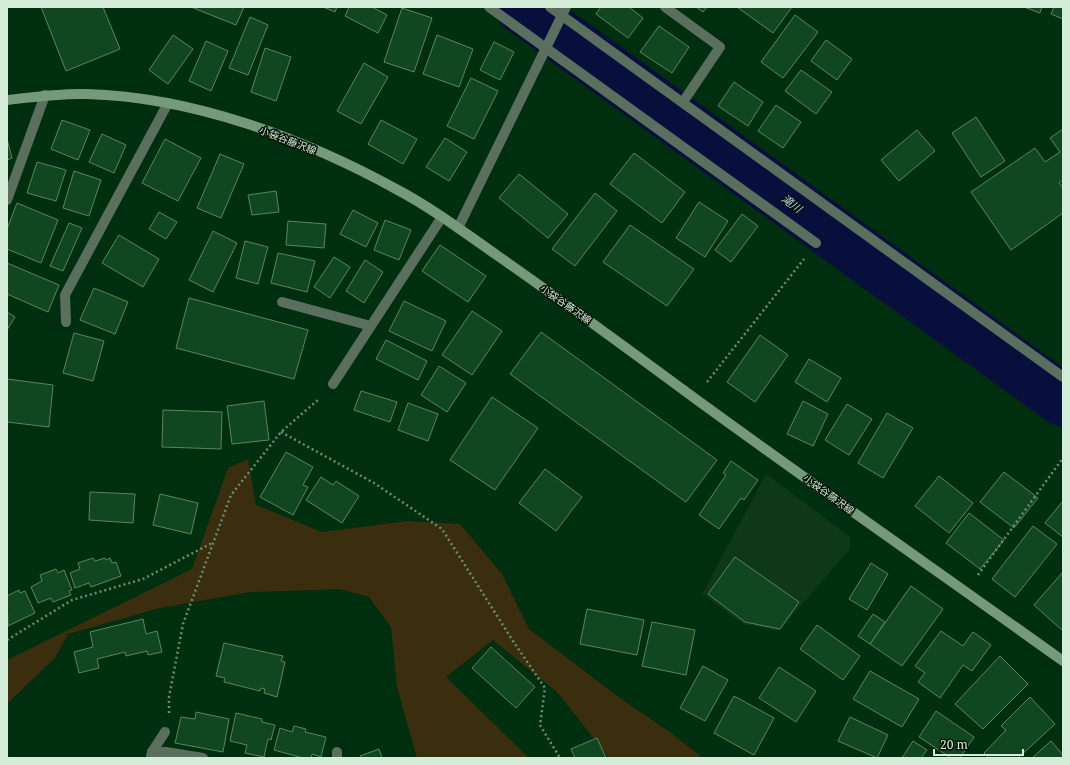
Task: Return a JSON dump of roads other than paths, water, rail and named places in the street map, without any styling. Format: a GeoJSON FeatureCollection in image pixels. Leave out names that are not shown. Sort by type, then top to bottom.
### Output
{"type":"FeatureCollection","features":[{"type":"Feature","properties":{"kind":"main road","name":"小袋谷藤沢線"},"geometry":{"type":"LineString","coordinates":[[7,100],[45,95],[87,94],[168,103],[227,117],[344,162],[398,190],[442,217],[582,314],[694,398],[1063,661]]}},
{"type":"Feature","properties":{"kind":"street"},"geometry":{"type":"LineString","coordinates":[[489,7],[548,45],[816,243]]}},
{"type":"Feature","properties":{"kind":"street"},"geometry":{"type":"LineString","coordinates":[[550,7],[1063,377]]}},
{"type":"Feature","properties":{"kind":"street"},"geometry":{"type":"LineString","coordinates":[[665,7],[720,47],[683,102]]}},
{"type":"Feature","properties":{"kind":"street"},"geometry":{"type":"LineString","coordinates":[[458,228],[562,15]]}},
{"type":"Feature","properties":{"kind":"street"},"geometry":{"type":"LineString","coordinates":[[7,200],[45,95]]}},
{"type":"Feature","properties":{"kind":"street"},"geometry":{"type":"LineString","coordinates":[[66,322],[65,295],[168,103]]}},
{"type":"Feature","properties":{"kind":"street"},"geometry":{"type":"LineString","coordinates":[[333,384],[442,217]]}},
{"type":"Feature","properties":{"kind":"street"},"geometry":{"type":"LineString","coordinates":[[282,302],[371,326]]}},
{"type":"Feature","properties":{"kind":"street"},"geometry":{"type":"LineString","coordinates":[[165,732],[151,755],[203,758]]}},
{"type":"Feature","properties":{"kind":"waterway","name":"滝川"},"geometry":{"type":"LineString","coordinates":[[521,7],[1063,400]]}}]}
